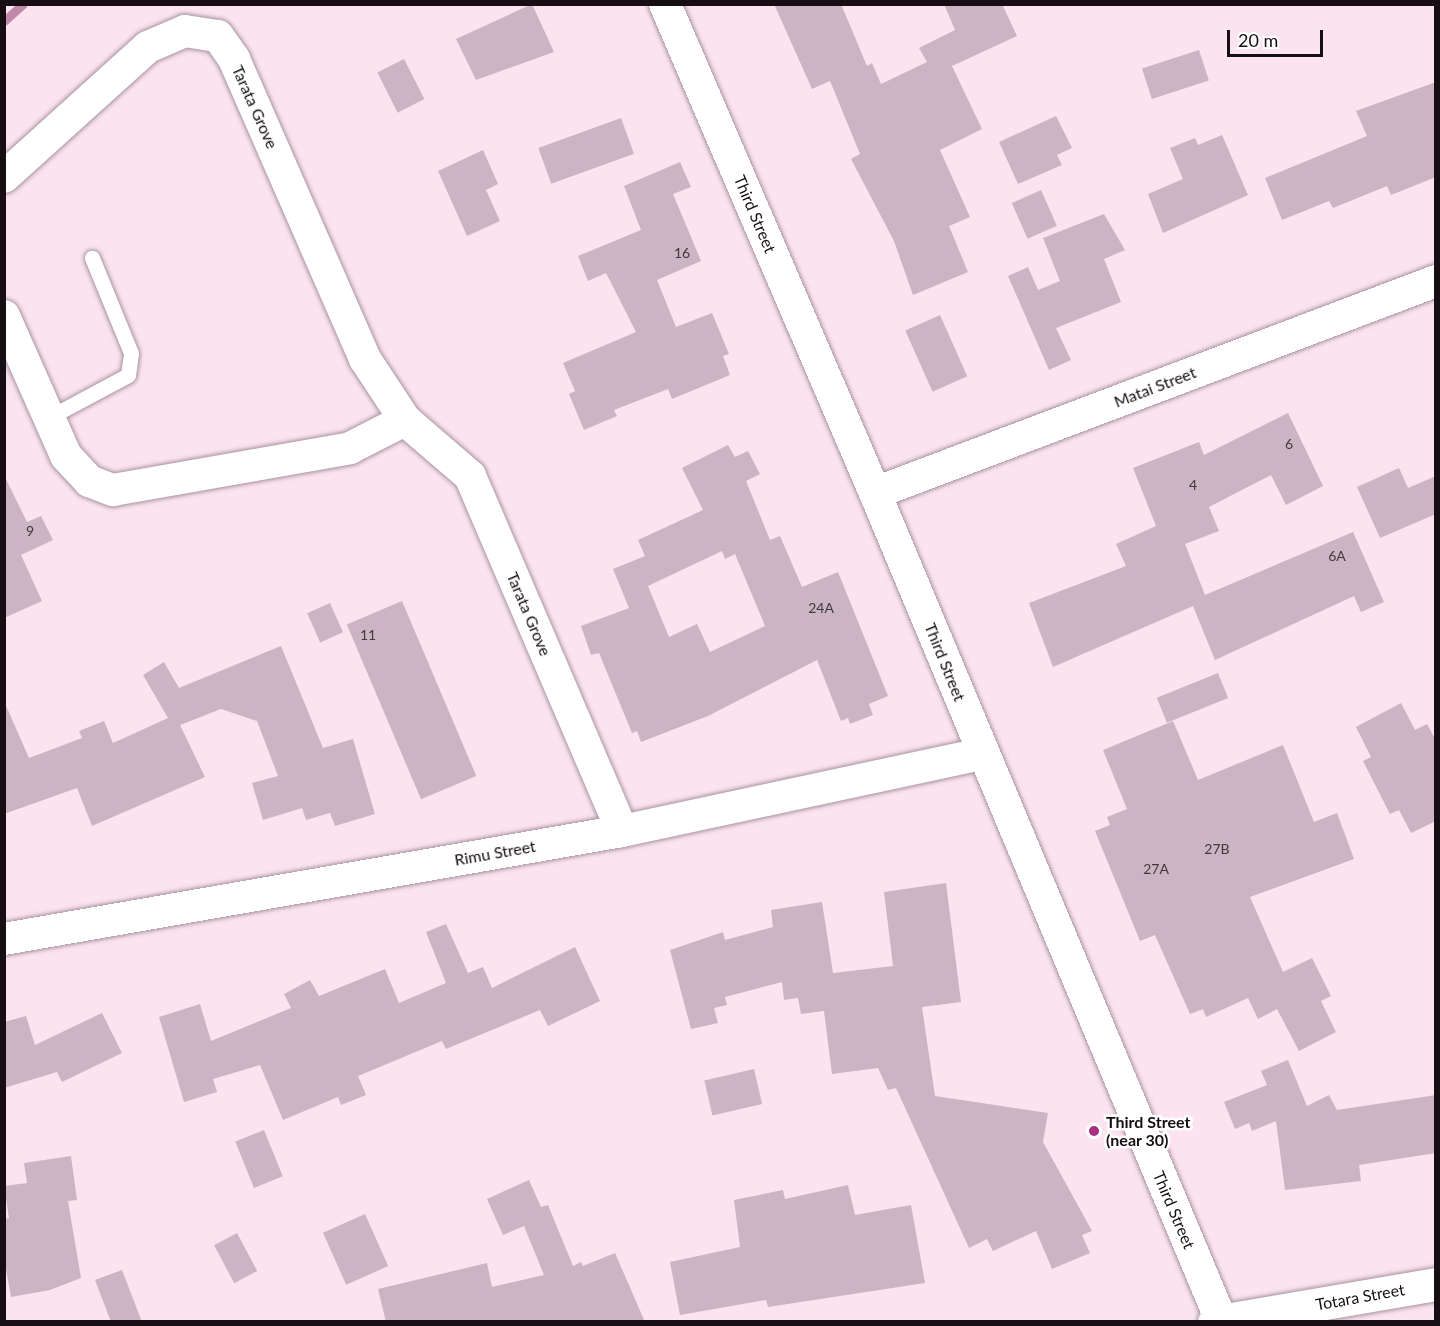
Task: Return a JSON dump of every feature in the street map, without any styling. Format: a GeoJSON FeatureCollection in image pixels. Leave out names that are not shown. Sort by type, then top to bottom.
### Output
{"type":"FeatureCollection","features":[{"type":"Feature","properties":{"kind":"street","name":"Third Street"},"geometry":{"type":"LineString","coordinates":[[665,4],[875,493],[1218,1321]]}},
{"type":"Feature","properties":{"kind":"street","name":"Tarata Grove"},"geometry":{"type":"LineString","coordinates":[[4,177],[148,47],[185,31],[218,36],[234,59],[365,359],[405,420],[470,476],[622,831]]}},
{"type":"Feature","properties":{"kind":"street","name":"Matai Street"},"geometry":{"type":"LineString","coordinates":[[875,493],[1436,281]]}},
{"type":"Feature","properties":{"kind":"street"},"geometry":{"type":"LineString","coordinates":[[4,316],[46,419],[66,456],[89,481],[113,490],[350,448],[405,420]]}},
{"type":"Feature","properties":{"kind":"street","name":"Rimu Street"},"geometry":{"type":"LineString","coordinates":[[4,939],[622,831],[982,754]]}},
{"type":"Feature","properties":{"kind":"street","name":"Totara Street"},"geometry":{"type":"LineString","coordinates":[[1218,1321],[1436,1284]]}},
{"type":"Feature","properties":{"kind":"lane"},"geometry":{"type":"LineString","coordinates":[[46,419],[128,375],[131,353],[92,258]]}},
{"type":"Feature","properties":{"kind":"building"},"geometry":{"type":"Polygon","coordinates":[[[532,4],[554,52],[476,80],[456,39],[532,4]]]}},
{"type":"Feature","properties":{"kind":"building"},"geometry":{"type":"Polygon","coordinates":[[[774,4],[841,4],[867,66],[872,63],[881,84],[927,62],[919,48],[955,30],[944,4],[1002,4],[1017,36],[952,66],[982,129],[940,150],[970,217],[949,226],[968,272],[913,295],[894,241],[851,159],[860,154],[830,81],[812,89],[774,4]]]}},
{"type":"Feature","properties":{"kind":"building"},"geometry":{"type":"Polygon","coordinates":[[[1199,50],[1209,80],[1152,99],[1142,69],[1199,50]]]}},
{"type":"Feature","properties":{"kind":"building"},"geometry":{"type":"Polygon","coordinates":[[[404,59],[424,99],[398,113],[377,73],[404,59]]]}},
{"type":"Feature","properties":{"kind":"building"},"geometry":{"type":"Polygon","coordinates":[[[1436,82],[1436,177],[1391,195],[1387,186],[1333,208],[1329,201],[1282,220],[1265,178],[1367,136],[1356,111],[1436,82]]]}},
{"type":"Feature","properties":{"kind":"building"},"geometry":{"type":"Polygon","coordinates":[[[1056,116],[1072,148],[1057,155],[1062,165],[1018,184],[999,142],[1056,116]]]}},
{"type":"Feature","properties":{"kind":"building"},"geometry":{"type":"Polygon","coordinates":[[[621,118],[634,154],[551,184],[538,148],[621,118]]]}},
{"type":"Feature","properties":{"kind":"building"},"geometry":{"type":"Polygon","coordinates":[[[1222,135],[1248,195],[1163,233],[1148,194],[1183,179],[1170,148],[1195,138],[1198,145],[1222,135]]]}},
{"type":"Feature","properties":{"kind":"building"},"geometry":{"type":"Polygon","coordinates":[[[483,150],[498,184],[486,190],[500,221],[467,236],[438,171],[483,150]]]}},
{"type":"Feature","properties":{"kind":"building"},"geometry":{"type":"Polygon","coordinates":[[[680,162],[691,187],[673,194],[701,261],[657,280],[676,327],[712,313],[729,354],[723,356],[730,375],[672,399],[668,389],[614,410],[617,416],[584,430],[569,394],[575,391],[563,363],[636,332],[606,273],[588,281],[578,256],[641,230],[624,186],[680,162]]]}},
{"type":"Feature","properties":{"kind":"building"},"geometry":{"type":"Polygon","coordinates":[[[1041,190],[1057,226],[1028,239],[1012,203],[1041,190]]]}},
{"type":"Feature","properties":{"kind":"building"},"geometry":{"type":"Polygon","coordinates":[[[1104,214],[1125,250],[1104,259],[1121,302],[1056,328],[1071,360],[1049,370],[1008,276],[1028,267],[1038,290],[1060,281],[1043,238],[1104,214]]]}},
{"type":"Feature","properties":{"kind":"building"},"geometry":{"type":"Polygon","coordinates":[[[940,315],[967,376],[933,392],[905,330],[940,315]]]}},
{"type":"Feature","properties":{"kind":"building"},"geometry":{"type":"Polygon","coordinates":[[[1288,413],[1323,486],[1286,505],[1271,475],[1209,507],[1219,531],[1185,544],[1205,595],[1353,532],[1384,602],[1361,612],[1354,596],[1215,660],[1193,606],[1053,667],[1029,603],[1126,566],[1116,544],[1156,526],[1133,468],[1199,442],[1204,455],[1288,413]]]}},
{"type":"Feature","properties":{"kind":"building"},"geometry":{"type":"Polygon","coordinates":[[[728,445],[735,457],[748,451],[760,474],[746,481],[770,540],[780,536],[802,587],[838,572],[888,696],[869,704],[873,715],[850,724],[848,718],[841,721],[817,660],[708,716],[641,742],[637,731],[632,733],[599,653],[591,655],[581,626],[629,608],[613,569],[645,556],[638,540],[703,510],[682,468],[728,445]],[[722,551],[648,586],[669,637],[697,624],[710,652],[765,626],[735,554],[725,559],[722,551]]]}},
{"type":"Feature","properties":{"kind":"building"},"geometry":{"type":"Polygon","coordinates":[[[1399,468],[1408,488],[1436,476],[1436,514],[1380,538],[1357,487],[1399,468]]]}},
{"type":"Feature","properties":{"kind":"building"},"geometry":{"type":"Polygon","coordinates":[[[4,475],[27,522],[41,516],[53,540],[21,555],[42,601],[4,618],[4,475]]]}},
{"type":"Feature","properties":{"kind":"building"},"geometry":{"type":"Polygon","coordinates":[[[402,601],[476,776],[421,799],[347,624],[402,601]]]}},
{"type":"Feature","properties":{"kind":"building"},"geometry":{"type":"Polygon","coordinates":[[[330,603],[343,632],[320,642],[307,613],[330,603]]]}},
{"type":"Feature","properties":{"kind":"building"},"geometry":{"type":"Polygon","coordinates":[[[281,646],[323,748],[353,739],[375,814],[335,826],[330,813],[306,820],[302,808],[263,820],[252,783],[278,776],[257,721],[221,709],[180,725],[205,777],[92,826],[77,788],[4,814],[4,701],[29,758],[82,738],[79,731],[104,721],[113,743],[168,718],[143,675],[164,662],[179,688],[281,646]]]}},
{"type":"Feature","properties":{"kind":"building"},"geometry":{"type":"Polygon","coordinates":[[[1218,673],[1228,698],[1167,723],[1157,698],[1218,673]]]}},
{"type":"Feature","properties":{"kind":"building"},"geometry":{"type":"Polygon","coordinates":[[[1401,703],[1415,730],[1427,724],[1436,741],[1436,821],[1411,833],[1399,810],[1390,814],[1363,761],[1371,757],[1356,727],[1401,703]]]}},
{"type":"Feature","properties":{"kind":"building"},"geometry":{"type":"Polygon","coordinates":[[[1173,721],[1198,780],[1283,745],[1314,822],[1337,813],[1354,859],[1250,897],[1283,972],[1312,958],[1331,996],[1321,1001],[1336,1032],[1299,1051],[1277,1009],[1258,1019],[1248,998],[1206,1017],[1203,1009],[1190,1014],[1155,935],[1140,941],[1095,831],[1110,825],[1107,817],[1127,809],[1103,750],[1173,721]]]}},
{"type":"Feature","properties":{"kind":"building"},"geometry":{"type":"Polygon","coordinates":[[[946,883],[961,1002],[922,1007],[935,1096],[1048,1113],[1043,1142],[1092,1231],[1082,1235],[1090,1253],[1052,1269],[1036,1231],[993,1251],[987,1239],[969,1248],[896,1088],[888,1090],[878,1068],[832,1074],[824,1011],[801,1014],[798,998],[784,1000],[782,982],[725,997],[727,1005],[714,1008],[718,1023],[691,1029],[670,950],[723,932],[725,940],[773,927],[771,910],[822,902],[833,973],[893,966],[884,892],[946,883]]]}},
{"type":"Feature","properties":{"kind":"building"},"geometry":{"type":"Polygon","coordinates":[[[446,924],[468,973],[483,967],[492,988],[575,947],[600,1001],[548,1026],[540,1010],[446,1049],[442,1041],[358,1076],[366,1095],[341,1105],[338,1097],[283,1120],[260,1065],[213,1079],[217,1092],[184,1102],[159,1017],[200,1004],[211,1041],[291,1008],[284,994],[310,980],[319,996],[385,969],[399,1003],[446,983],[426,932],[446,924]]]}},
{"type":"Feature","properties":{"kind":"building"},"geometry":{"type":"Polygon","coordinates":[[[102,1013],[122,1053],[62,1082],[57,1072],[4,1088],[4,1022],[26,1016],[35,1045],[102,1013]]]}},
{"type":"Feature","properties":{"kind":"building"},"geometry":{"type":"Polygon","coordinates":[[[1288,1060],[1307,1106],[1329,1095],[1337,1110],[1436,1095],[1436,1153],[1359,1165],[1361,1181],[1285,1190],[1276,1121],[1252,1131],[1249,1123],[1235,1129],[1224,1102],[1267,1085],[1261,1071],[1288,1060]]]}},
{"type":"Feature","properties":{"kind":"building"},"geometry":{"type":"Polygon","coordinates":[[[754,1069],[762,1104],[712,1116],[704,1080],[754,1069]]]}},
{"type":"Feature","properties":{"kind":"building"},"geometry":{"type":"Polygon","coordinates":[[[264,1130],[283,1176],[254,1188],[235,1142],[264,1130]]]}},
{"type":"Feature","properties":{"kind":"building"},"geometry":{"type":"Polygon","coordinates":[[[71,1156],[77,1200],[68,1201],[81,1278],[50,1290],[11,1297],[4,1258],[4,1219],[9,1218],[4,1186],[27,1183],[24,1163],[71,1156]]]}},
{"type":"Feature","properties":{"kind":"building"},"geometry":{"type":"Polygon","coordinates":[[[529,1180],[541,1207],[548,1205],[573,1266],[581,1262],[583,1266],[615,1253],[645,1322],[386,1322],[378,1289],[487,1263],[492,1287],[544,1275],[524,1226],[503,1235],[487,1199],[529,1180]]]}},
{"type":"Feature","properties":{"kind":"building"},"geometry":{"type":"Polygon","coordinates":[[[848,1185],[855,1215],[911,1205],[925,1283],[768,1307],[766,1300],[680,1315],[670,1262],[740,1247],[734,1200],[783,1190],[785,1199],[848,1185]]]}},
{"type":"Feature","properties":{"kind":"building"},"geometry":{"type":"Polygon","coordinates":[[[365,1214],[388,1266],[346,1285],[323,1233],[365,1214]]]}},
{"type":"Feature","properties":{"kind":"building"},"geometry":{"type":"Polygon","coordinates":[[[237,1233],[257,1271],[234,1283],[214,1245],[237,1233]]]}},
{"type":"Feature","properties":{"kind":"building"},"geometry":{"type":"Polygon","coordinates":[[[122,1270],[142,1322],[111,1322],[95,1280],[122,1270]]]}},
{"type":"Feature","properties":{"kind":"waterway"},"geometry":{"type":"LineString","coordinates":[[4,21],[23,4]]}},
{"type":"Feature","properties":{"kind":"place","name":"Third Street (near 30)"},"geometry":{"type":"Point","coordinates":[1094,1131]}}]}
